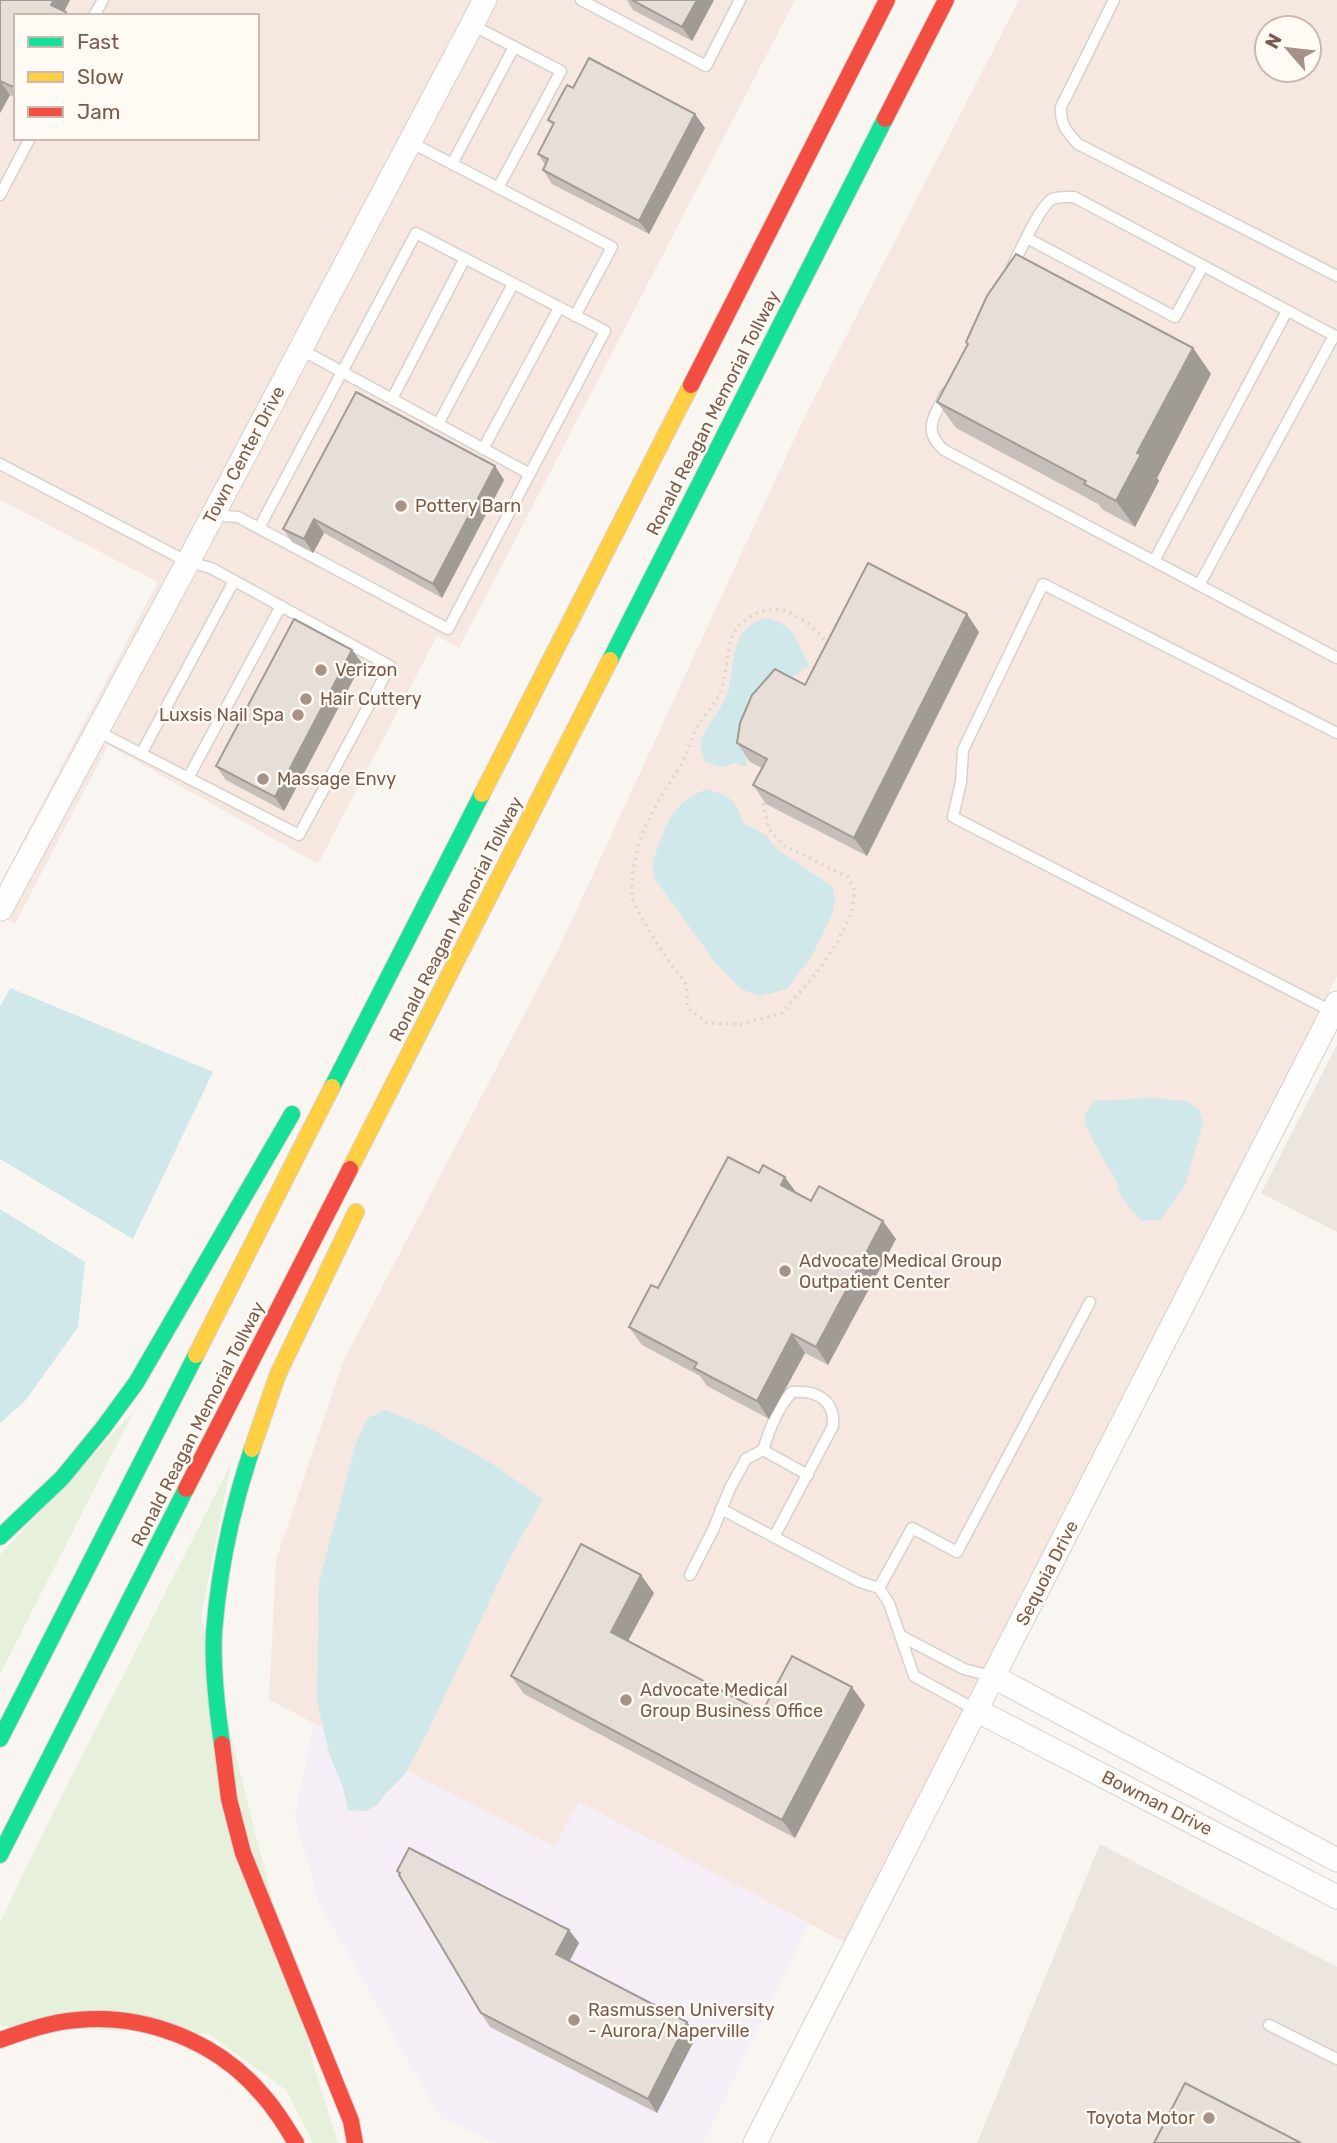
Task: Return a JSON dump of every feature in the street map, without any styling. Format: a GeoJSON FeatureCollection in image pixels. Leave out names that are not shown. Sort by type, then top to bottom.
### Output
{"type":"FeatureCollection","features":[{"type":"Feature","properties":{"kind":"highway","name":"Ronald Reagan Memorial Tollway"},"geometry":{"type":"LineString","coordinates":[[0,1738],[887,0]]}},
{"type":"Feature","properties":{"kind":"highway","name":"Ronald Reagan Memorial Tollway"},"geometry":{"type":"LineString","coordinates":[[0,1854],[946,0]]}},
{"type":"Feature","properties":{"kind":"highway"},"geometry":{"type":"LineString","coordinates":[[405,1097],[430,1012]]}},
{"type":"Feature","properties":{"kind":"highway"},"geometry":{"type":"LineString","coordinates":[[316,1081],[354,1046]]}},
{"type":"Feature","properties":{"kind":"highway"},"geometry":{"type":"LineString","coordinates":[[0,1537],[62,1478],[136,1383],[300,1101]]}},
{"type":"Feature","properties":{"kind":"highway"},"geometry":{"type":"LineString","coordinates":[[355,2143],[351,2122],[335,2080],[243,1853],[229,1798],[220,1733],[214,1634],[226,1543],[248,1461],[278,1374],[365,1194]]}},
{"type":"Feature","properties":{"kind":"highway"},"geometry":{"type":"LineString","coordinates":[[0,2040],[44,2026],[86,2019],[146,2025],[181,2036],[203,2044],[243,2072],[279,2114],[296,2143]]}},
{"type":"Feature","properties":{"kind":"street","name":"Town Center Drive"},"geometry":{"type":"LineString","coordinates":[[1,909],[485,0]]}},
{"type":"Feature","properties":{"kind":"street","name":"Sequoia Drive"},"geometry":{"type":"LineString","coordinates":[[755,2143],[1335,1007]]}},
{"type":"Feature","properties":{"kind":"street","name":"Bowman Drive"},"geometry":{"type":"LineString","coordinates":[[994,1677],[1337,1860]]}},
{"type":"Feature","properties":{"kind":"street","name":"Bowman Drive"},"geometry":{"type":"LineString","coordinates":[[976,1710],[1337,1897]]}},
{"type":"Feature","properties":{"kind":"lane"},"geometry":{"type":"LineString","coordinates":[[581,0],[598,4],[706,66],[740,0]]}},
{"type":"Feature","properties":{"kind":"lane"},"geometry":{"type":"LineString","coordinates":[[1114,0],[1061,107],[1060,122],[1067,133],[1078,144],[1337,276]]}},
{"type":"Feature","properties":{"kind":"lane"},"geometry":{"type":"LineString","coordinates":[[472,25],[561,71],[498,188]]}},
{"type":"Feature","properties":{"kind":"lane"},"geometry":{"type":"LineString","coordinates":[[453,164],[514,47]]}},
{"type":"Feature","properties":{"kind":"lane"},"geometry":{"type":"LineString","coordinates":[[0,195],[29,140]]}},
{"type":"Feature","properties":{"kind":"lane"},"geometry":{"type":"LineString","coordinates":[[410,142],[612,247],[575,316]]}},
{"type":"Feature","properties":{"kind":"lane"},"geometry":{"type":"LineString","coordinates":[[1008,275],[1041,211],[1050,200],[1074,197],[1335,336],[1199,584]]}},
{"type":"Feature","properties":{"kind":"lane"},"geometry":{"type":"LineString","coordinates":[[212,515],[239,517],[259,528],[448,629],[605,331],[416,233],[259,528]]}},
{"type":"Feature","properties":{"kind":"lane"},"geometry":{"type":"LineString","coordinates":[[1027,238],[1175,317],[1203,266]]}},
{"type":"Feature","properties":{"kind":"lane"},"geometry":{"type":"LineString","coordinates":[[392,399],[465,258]]}},
{"type":"Feature","properties":{"kind":"lane"},"geometry":{"type":"LineString","coordinates":[[438,424],[513,284]]}},
{"type":"Feature","properties":{"kind":"lane"},"geometry":{"type":"LineString","coordinates":[[483,449],[559,307]]}},
{"type":"Feature","properties":{"kind":"lane"},"geometry":{"type":"LineString","coordinates":[[1154,561],[1287,311]]}},
{"type":"Feature","properties":{"kind":"lane"},"geometry":{"type":"LineString","coordinates":[[300,349],[530,474]]}},
{"type":"Feature","properties":{"kind":"lane"},"geometry":{"type":"LineString","coordinates":[[951,384],[932,421],[934,441],[944,450],[1337,658]]}},
{"type":"Feature","properties":{"kind":"lane"},"geometry":{"type":"LineString","coordinates":[[0,464],[188,562],[211,568],[390,666],[299,835],[97,731]]}},
{"type":"Feature","properties":{"kind":"lane"},"geometry":{"type":"LineString","coordinates":[[141,754],[234,581]]}},
{"type":"Feature","properties":{"kind":"lane"},"geometry":{"type":"LineString","coordinates":[[1335,1007],[953,817],[961,782],[963,750],[1043,584],[1337,733]]}},
{"type":"Feature","properties":{"kind":"lane"},"geometry":{"type":"LineString","coordinates":[[188,778],[281,606]]}},
{"type":"Feature","properties":{"kind":"lane"},"geometry":{"type":"LineString","coordinates":[[879,1588],[912,1528],[957,1552],[1090,1302]]}},
{"type":"Feature","properties":{"kind":"lane"},"geometry":{"type":"LineString","coordinates":[[690,1575],[747,1458],[763,1450],[783,1402],[792,1392],[806,1391],[828,1403],[834,1413],[833,1426],[774,1537]]}},
{"type":"Feature","properties":{"kind":"lane"},"geometry":{"type":"LineString","coordinates":[[763,1450],[808,1475]]}},
{"type":"Feature","properties":{"kind":"lane"},"geometry":{"type":"LineString","coordinates":[[721,1509],[860,1582],[879,1588],[890,1603],[914,1676],[976,1710]]}},
{"type":"Feature","properties":{"kind":"lane"},"geometry":{"type":"LineString","coordinates":[[901,1636],[964,1669],[994,1677]]}},
{"type":"Feature","properties":{"kind":"lane"},"geometry":{"type":"LineString","coordinates":[[1269,2025],[1337,2059]]}},
{"type":"Feature","properties":{"kind":"path"},"geometry":{"type":"LineString","coordinates":[[763,803],[769,829],[783,845],[848,877],[855,891],[851,914],[837,943],[818,971],[782,1013],[743,1024],[707,1023],[687,1007],[686,985],[632,899],[634,867],[640,840],[649,815],[688,752],[696,730],[718,697],[728,645],[737,629],[750,615],[782,608],[821,634],[829,648]]}},
{"type":"Feature","properties":{"kind":"shaded area"},"geometry":{"type":"Polygon","coordinates":[[[0,0],[795,0],[459,648],[437,636],[318,864],[108,745],[15,924],[0,915],[0,884],[158,582],[0,500],[0,0]]]}},
{"type":"Feature","properties":{"kind":"shaded area"},"geometry":{"type":"Polygon","coordinates":[[[1019,0],[1337,0],[1337,976],[848,1944],[579,1802],[555,1847],[269,1700],[276,1560],[343,1362],[559,948],[804,418],[1019,0]]]}},
{"type":"Feature","properties":{"kind":"shaded area"},"geometry":{"type":"Polygon","coordinates":[[[1337,1045],[1337,1232],[1261,1193],[1337,1045]]]}},
{"type":"Feature","properties":{"kind":"shaded area","name":"Rasmussen University - Aurora/Naperville"},"geometry":{"type":"Polygon","coordinates":[[[314,1723],[554,1847],[579,1802],[809,1923],[703,2143],[494,2143],[440,2117],[318,1900],[295,1816],[314,1723]]]}},
{"type":"Feature","properties":{"kind":"shaded area"},"geometry":{"type":"Polygon","coordinates":[[[1100,1844],[1337,1967],[1337,2143],[977,2143],[1100,1844]]]}},
{"type":"Feature","properties":{"kind":"green space"},"geometry":{"type":"Polygon","coordinates":[[[134,1411],[0,1674],[0,1555],[134,1411]]]}},
{"type":"Feature","properties":{"kind":"green space"},"geometry":{"type":"Polygon","coordinates":[[[231,1464],[201,1617],[316,2073],[338,2143],[313,2143],[286,2090],[209,2034],[0,2026],[0,1922],[231,1464]]]}},
{"type":"Feature","properties":{"kind":"water"},"geometry":{"type":"Polygon","coordinates":[[[766,618],[790,629],[809,666],[782,684],[749,736],[746,767],[735,763],[722,767],[705,762],[701,740],[726,698],[736,647],[745,630],[766,618]]]}},
{"type":"Feature","properties":{"kind":"water"},"geometry":{"type":"Polygon","coordinates":[[[706,789],[731,800],[743,823],[766,835],[777,849],[833,887],[835,901],[832,915],[813,954],[787,989],[760,996],[741,989],[714,961],[655,879],[654,859],[670,819],[687,800],[706,789]]]}},
{"type":"Feature","properties":{"kind":"water"},"geometry":{"type":"Polygon","coordinates":[[[10,988],[213,1072],[133,1239],[0,1159],[0,1007],[10,988]]]}},
{"type":"Feature","properties":{"kind":"water"},"geometry":{"type":"Polygon","coordinates":[[[1150,1098],[1186,1101],[1199,1109],[1203,1123],[1185,1185],[1161,1220],[1141,1221],[1120,1196],[1117,1183],[1087,1129],[1084,1117],[1093,1101],[1150,1098]]]}},
{"type":"Feature","properties":{"kind":"water"},"geometry":{"type":"Polygon","coordinates":[[[0,1209],[85,1262],[78,1327],[25,1401],[0,1423],[0,1209]]]}},
{"type":"Feature","properties":{"kind":"water"},"geometry":{"type":"Polygon","coordinates":[[[385,1410],[428,1427],[491,1463],[543,1499],[513,1552],[405,1774],[378,1804],[366,1811],[348,1810],[343,1788],[329,1753],[317,1701],[319,1582],[357,1439],[368,1418],[385,1410]]]}},
{"type":"Feature","properties":{"kind":"building"},"geometry":{"type":"Polygon","coordinates":[[[0,0],[54,0],[51,5],[66,12],[65,14],[14,14],[14,85],[13,87],[0,81],[0,0]]]}},
{"type":"Feature","properties":{"kind":"building"},"geometry":{"type":"Polygon","coordinates":[[[632,0],[697,0],[682,27],[632,0]]]}},
{"type":"Feature","properties":{"kind":"building"},"geometry":{"type":"Polygon","coordinates":[[[589,58],[695,114],[639,221],[543,170],[548,159],[538,154],[554,123],[548,120],[567,85],[573,88],[589,58]]]}},
{"type":"Feature","properties":{"kind":"building"},"geometry":{"type":"Polygon","coordinates":[[[1016,254],[1193,348],[1137,453],[1141,454],[1116,501],[1084,484],[1086,481],[937,402],[968,344],[966,342],[987,296],[1016,254]]]}},
{"type":"Feature","properties":{"kind":"building","name":"Pottery Barn"},"geometry":{"type":"Polygon","coordinates":[[[356,392],[495,466],[433,584],[314,519],[304,539],[283,529],[356,392]]]}},
{"type":"Feature","properties":{"kind":"building"},"geometry":{"type":"Polygon","coordinates":[[[868,563],[967,614],[854,838],[753,785],[767,759],[737,743],[740,723],[752,695],[775,669],[805,685],[868,563]]]}},
{"type":"Feature","properties":{"kind":"building"},"geometry":{"type":"Polygon","coordinates":[[[294,619],[352,650],[275,797],[216,766],[294,619]]]}},
{"type":"Feature","properties":{"kind":"building","name":"Advocate Medical Group Outpatient Center"},"geometry":{"type":"Polygon","coordinates":[[[728,1157],[759,1173],[763,1165],[785,1177],[781,1185],[811,1201],[819,1186],[883,1221],[816,1347],[792,1334],[757,1401],[694,1368],[697,1363],[629,1327],[651,1285],[658,1288],[728,1157]]]}},
{"type":"Feature","properties":{"kind":"building","name":"Advocate Medical Group Business Office"},"geometry":{"type":"Polygon","coordinates":[[[581,1544],[641,1575],[611,1632],[762,1712],[792,1656],[852,1687],[782,1820],[511,1676],[581,1544]]]}},
{"type":"Feature","properties":{"kind":"building"},"geometry":{"type":"Polygon","coordinates":[[[409,1848],[569,1930],[556,1954],[687,2022],[648,2099],[481,2013],[397,1871],[409,1848]]]}},
{"type":"Feature","properties":{"kind":"building","name":"Toyota Motor"},"geometry":{"type":"Polygon","coordinates":[[[1185,2083],[1301,2143],[1154,2143],[1185,2083]]]}},
{"type":"Feature","properties":{"kind":"traffic: fast"},"geometry":{"type":"LineString","coordinates":[[610,660],[885,119]]}},
{"type":"Feature","properties":{"kind":"traffic: fast"},"geometry":{"type":"LineString","coordinates":[[332,1087],[482,794]]}},
{"type":"Feature","properties":{"kind":"traffic: fast"},"geometry":{"type":"LineString","coordinates":[[0,1537],[62,1478],[136,1383],[292,1114]]}},
{"type":"Feature","properties":{"kind":"traffic: fast"},"geometry":{"type":"LineString","coordinates":[[0,1739],[196,1355]]}},
{"type":"Feature","properties":{"kind":"traffic: fast"},"geometry":{"type":"LineString","coordinates":[[222,1744],[214,1659],[216,1609],[227,1539],[252,1449]]}},
{"type":"Feature","properties":{"kind":"traffic: fast"},"geometry":{"type":"LineString","coordinates":[[0,1855],[186,1489]]}},
{"type":"Feature","properties":{"kind":"traffic: slow"},"geometry":{"type":"LineString","coordinates":[[482,794],[691,385]]}},
{"type":"Feature","properties":{"kind":"traffic: slow"},"geometry":{"type":"LineString","coordinates":[[350,1169],[610,660]]}},
{"type":"Feature","properties":{"kind":"traffic: slow"},"geometry":{"type":"LineString","coordinates":[[196,1355],[332,1087]]}},
{"type":"Feature","properties":{"kind":"traffic: slow"},"geometry":{"type":"LineString","coordinates":[[252,1449],[278,1374],[356,1212]]}},
{"type":"Feature","properties":{"kind":"traffic: jam"},"geometry":{"type":"LineString","coordinates":[[691,385],[887,0]]}},
{"type":"Feature","properties":{"kind":"traffic: jam"},"geometry":{"type":"LineString","coordinates":[[885,119],[946,0]]}},
{"type":"Feature","properties":{"kind":"traffic: jam"},"geometry":{"type":"LineString","coordinates":[[186,1489],[350,1169]]}},
{"type":"Feature","properties":{"kind":"traffic: jam"},"geometry":{"type":"LineString","coordinates":[[222,1744],[229,1799],[243,1853],[351,2121],[355,2143]]}},
{"type":"Feature","properties":{"kind":"traffic: jam"},"geometry":{"type":"LineString","coordinates":[[0,2040],[58,2023],[102,2019],[128,2021],[177,2034],[200,2045],[241,2073],[270,2103],[296,2143]]}},
{"type":"Feature","properties":{"kind":"place","name":"Pottery Barn"},"geometry":{"type":"Point","coordinates":[401,506]}},
{"type":"Feature","properties":{"kind":"place","name":"Verizon"},"geometry":{"type":"Point","coordinates":[321,670]}},
{"type":"Feature","properties":{"kind":"place","name":"Hair Cuttery"},"geometry":{"type":"Point","coordinates":[306,699]}},
{"type":"Feature","properties":{"kind":"place","name":"Luxsis Nail Spa"},"geometry":{"type":"Point","coordinates":[298,715]}},
{"type":"Feature","properties":{"kind":"place","name":"Massage Envy"},"geometry":{"type":"Point","coordinates":[263,779]}},
{"type":"Feature","properties":{"kind":"place","name":"Advocate Medical Group Outpatient Center"},"geometry":{"type":"Point","coordinates":[785,1271]}},
{"type":"Feature","properties":{"kind":"place","name":"Advocate Medical Group Business Office"},"geometry":{"type":"Point","coordinates":[626,1700]}},
{"type":"Feature","properties":{"kind":"place","name":"Rasmussen University - Aurora/Naperville"},"geometry":{"type":"Point","coordinates":[574,2020]}},
{"type":"Feature","properties":{"kind":"place","name":"Toyota Motor"},"geometry":{"type":"Point","coordinates":[1209,2118]}}]}
